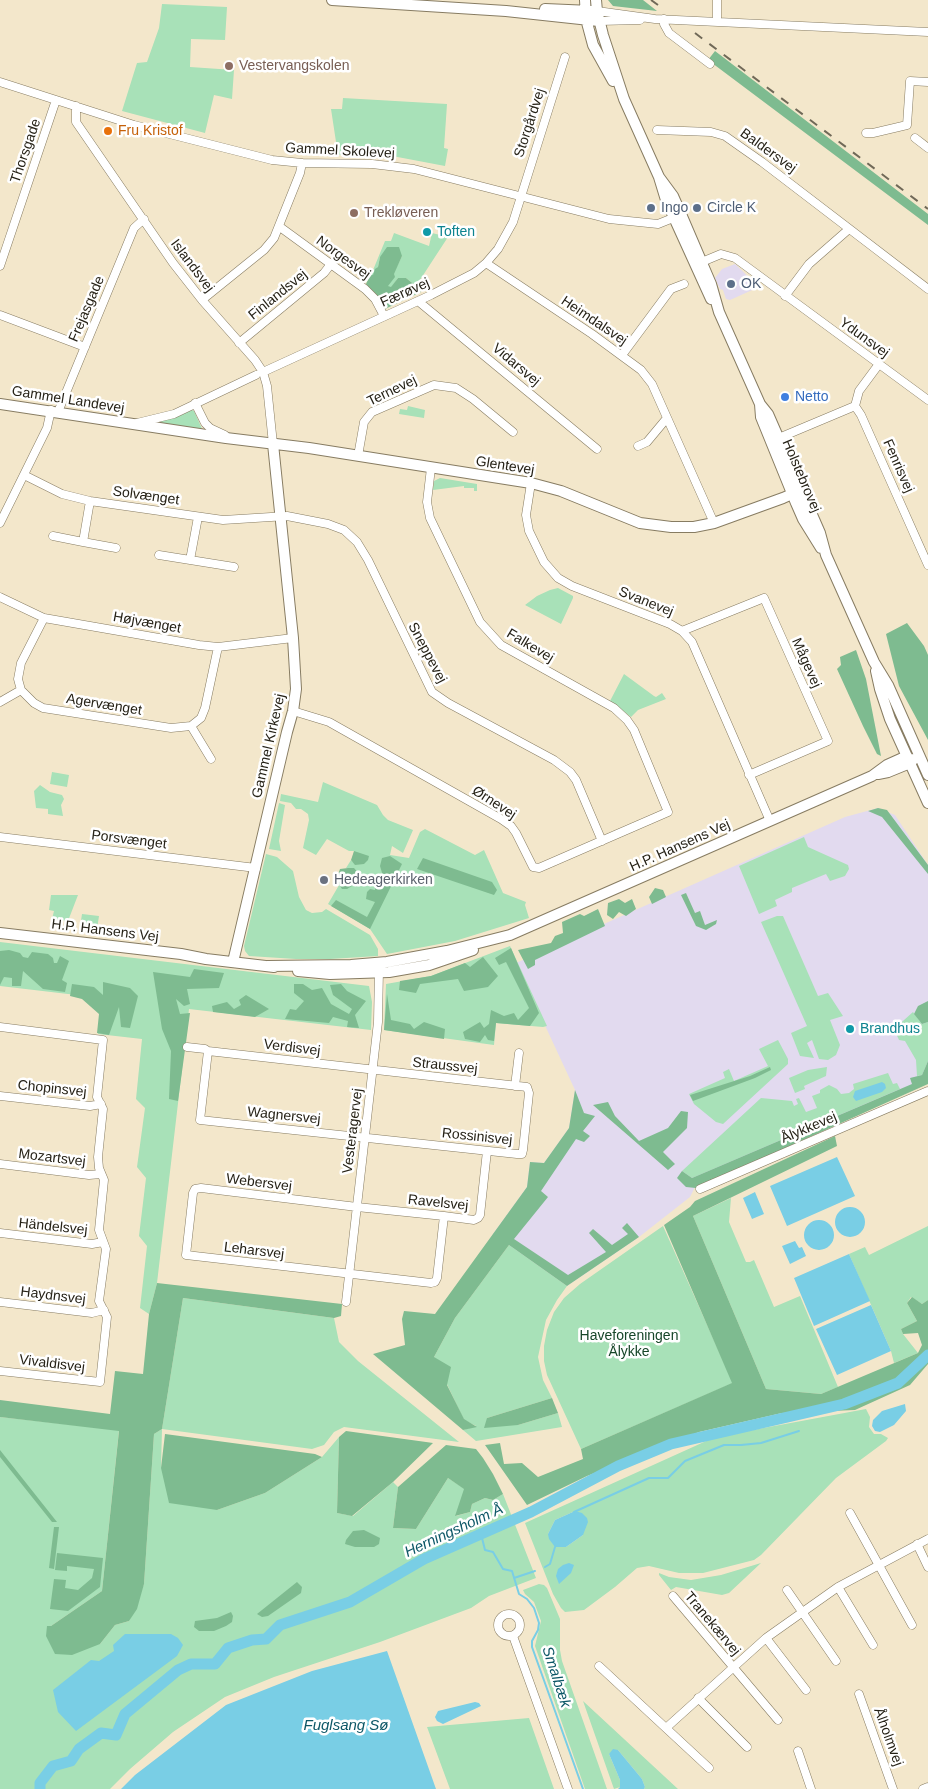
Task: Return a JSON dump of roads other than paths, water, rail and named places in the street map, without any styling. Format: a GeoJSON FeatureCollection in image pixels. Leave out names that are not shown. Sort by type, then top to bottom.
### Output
{"type":"FeatureCollection","features":[{"type":"Feature","properties":{"kind":"street"},"geometry":{"type":"LineString","coordinates":[[332,0],[482,5],[506,11],[525,9],[655,19],[928,32]]}},
{"type":"Feature","properties":{"kind":"street","name":"Holstebrovej"},"geometry":{"type":"LineString","coordinates":[[596,0],[591,14],[593,45],[624,98]]}},
{"type":"Feature","properties":{"kind":"street"},"geometry":{"type":"LineString","coordinates":[[716,21],[718,0]]}},
{"type":"Feature","properties":{"kind":"street","name":"Holstebrovej"},"geometry":{"type":"LineString","coordinates":[[591,14],[624,98],[659,177],[666,200],[678,216],[698,263],[712,284],[718,308],[760,404],[761,417],[774,439],[795,489],[814,527],[820,533],[826,555]]}},
{"type":"Feature","properties":{"kind":"street"},"geometry":{"type":"LineString","coordinates":[[664,19],[669,33],[710,64]]}},
{"type":"Feature","properties":{"kind":"street","name":"Storgårdvej"},"geometry":{"type":"LineString","coordinates":[[521,197],[565,57]]}},
{"type":"Feature","properties":{"kind":"street"},"geometry":{"type":"LineString","coordinates":[[866,133],[907,125],[910,81],[928,82]]}},
{"type":"Feature","properties":{"kind":"street","name":"Gammel Skolevej"},"geometry":{"type":"LineString","coordinates":[[0,82],[134,125],[272,160],[302,163],[372,164],[426,171],[610,219],[658,224],[678,216]]}},
{"type":"Feature","properties":{"kind":"street","name":"Thorsgade"},"geometry":{"type":"LineString","coordinates":[[0,266],[56,100]]}},
{"type":"Feature","properties":{"kind":"street","name":"Islandsvej"},"geometry":{"type":"LineString","coordinates":[[76,106],[76,122],[173,264],[255,360],[259,374],[268,386],[273,444]]}},
{"type":"Feature","properties":{"kind":"street","name":"Baldersvej"},"geometry":{"type":"LineString","coordinates":[[657,130],[711,132],[725,136],[762,162],[928,289]]}},
{"type":"Feature","properties":{"kind":"street"},"geometry":{"type":"LineString","coordinates":[[915,138],[928,148]]}},
{"type":"Feature","properties":{"kind":"street"},"geometry":{"type":"LineString","coordinates":[[202,300],[264,250],[274,238],[280,227],[302,163]]}},
{"type":"Feature","properties":{"kind":"street","name":"Færøvej"},"geometry":{"type":"LineString","coordinates":[[132,423],[154,420],[174,414],[474,273],[498,249],[509,230],[521,197]]}},
{"type":"Feature","properties":{"kind":"street","name":"Frejasgade"},"geometry":{"type":"LineString","coordinates":[[0,523],[85,347],[134,228],[144,219]]}},
{"type":"Feature","properties":{"kind":"street","name":"Norgesvej"},"geometry":{"type":"LineString","coordinates":[[280,227],[365,289],[375,299],[384,316]]}},
{"type":"Feature","properties":{"kind":"street"},"geometry":{"type":"LineString","coordinates":[[785,296],[809,264],[850,229]]}},
{"type":"Feature","properties":{"kind":"street","name":"Ydunsvej"},"geometry":{"type":"LineString","coordinates":[[698,263],[721,254],[735,258],[928,400]]}},
{"type":"Feature","properties":{"kind":"street","name":"Heimdalsvej"},"geometry":{"type":"LineString","coordinates":[[486,263],[622,355],[641,370],[652,384],[714,523]]}},
{"type":"Feature","properties":{"kind":"street","name":"Finlandsvej"},"geometry":{"type":"LineString","coordinates":[[239,343],[324,273],[331,264]]}},
{"type":"Feature","properties":{"kind":"street"},"geometry":{"type":"LineString","coordinates":[[622,355],[671,289],[684,284]]}},
{"type":"Feature","properties":{"kind":"street","name":"Vidarsvej"},"geometry":{"type":"LineString","coordinates":[[418,300],[597,449]]}},
{"type":"Feature","properties":{"kind":"street"},"geometry":{"type":"LineString","coordinates":[[0,314],[85,347]]}},
{"type":"Feature","properties":{"kind":"street"},"geometry":{"type":"LineString","coordinates":[[774,439],[855,406],[859,391],[878,364]]}},
{"type":"Feature","properties":{"kind":"street","name":"Ternevej"},"geometry":{"type":"LineString","coordinates":[[358,456],[364,422],[372,412],[434,385],[456,388],[473,399],[513,432]]}},
{"type":"Feature","properties":{"kind":"street","name":"Gammel Landevej"},"geometry":{"type":"LineString","coordinates":[[0,404],[132,423]]}},
{"type":"Feature","properties":{"kind":"street","name":"Glentevej"},"geometry":{"type":"LineString","coordinates":[[195,404],[205,423],[210,428],[239,439]]}},
{"type":"Feature","properties":{"kind":"street","name":"Fenrisvej"},"geometry":{"type":"LineString","coordinates":[[855,406],[861,415],[928,565]]}},
{"type":"Feature","properties":{"kind":"street"},"geometry":{"type":"LineString","coordinates":[[638,446],[647,442],[667,418]]}},
{"type":"Feature","properties":{"kind":"street","name":"Glentevej"},"geometry":{"type":"LineString","coordinates":[[132,423],[309,448],[531,483],[561,491],[640,523],[683,528],[714,523],[759,506],[773,496],[795,489]]}},
{"type":"Feature","properties":{"kind":"street","name":"Gammel Kirkevej"},"geometry":{"type":"LineString","coordinates":[[234,962],[287,732],[294,712],[296,689],[282,516],[273,444]]}},
{"type":"Feature","properties":{"kind":"street","name":"Falkevej"},"geometry":{"type":"LineString","coordinates":[[431,468],[427,502],[430,518],[480,622],[501,644],[614,708],[627,720],[634,730],[668,812]]}},
{"type":"Feature","properties":{"kind":"street","name":"Solvænget"},"geometry":{"type":"LineString","coordinates":[[24,475],[62,494],[90,501],[224,520],[282,516]]}},
{"type":"Feature","properties":{"kind":"street","name":"Svanevej"},"geometry":{"type":"LineString","coordinates":[[531,483],[526,515],[529,531],[544,562],[558,578],[572,586],[670,624],[682,631],[692,642],[770,821]]}},
{"type":"Feature","properties":{"kind":"street","name":"Holstebrovej"},"geometry":{"type":"LineString","coordinates":[[795,489],[803,519],[826,555],[874,662],[880,690],[890,719],[912,757],[928,803]]}},
{"type":"Feature","properties":{"kind":"street"},"geometry":{"type":"LineString","coordinates":[[83,542],[90,501]]}},
{"type":"Feature","properties":{"kind":"street","name":"Sneppevej"},"geometry":{"type":"LineString","coordinates":[[282,516],[328,524],[344,530],[357,542],[368,560],[432,692],[448,703],[554,760],[570,772],[576,780],[602,841]]}},
{"type":"Feature","properties":{"kind":"street"},"geometry":{"type":"LineString","coordinates":[[190,560],[198,517]]}},
{"type":"Feature","properties":{"kind":"street"},"geometry":{"type":"LineString","coordinates":[[53,536],[116,548]]}},
{"type":"Feature","properties":{"kind":"street"},"geometry":{"type":"LineString","coordinates":[[159,555],[234,567]]}},
{"type":"Feature","properties":{"kind":"street","name":"Højvænget"},"geometry":{"type":"LineString","coordinates":[[0,597],[44,618],[218,648],[293,638]]}},
{"type":"Feature","properties":{"kind":"street","name":"Mågevej"},"geometry":{"type":"LineString","coordinates":[[682,631],[764,598],[828,741],[750,775]]}},
{"type":"Feature","properties":{"kind":"street"},"geometry":{"type":"LineString","coordinates":[[0,702],[21,690],[18,679],[21,663],[44,618]]}},
{"type":"Feature","properties":{"kind":"street"},"geometry":{"type":"LineString","coordinates":[[211,759],[191,726],[201,718],[205,708],[218,648]]}},
{"type":"Feature","properties":{"kind":"street","name":"Agervænget"},"geometry":{"type":"LineString","coordinates":[[21,690],[34,703],[43,708],[171,728],[191,726]]}},
{"type":"Feature","properties":{"kind":"street","name":"Ørnevej"},"geometry":{"type":"LineString","coordinates":[[294,712],[329,722],[501,819],[511,826],[516,833],[533,867],[539,868],[668,812]]}},
{"type":"Feature","properties":{"kind":"street"},"geometry":{"type":"LineString","coordinates":[[912,757],[928,786]]}},
{"type":"Feature","properties":{"kind":"street","name":"Holstebrovej"},"geometry":{"type":"LineString","coordinates":[[912,757],[928,775]]}},
{"type":"Feature","properties":{"kind":"street","name":"H.P. Hansens Vej"},"geometry":{"type":"LineString","coordinates":[[0,939],[172,958],[206,959],[330,974],[379,973],[429,965],[472,951],[535,925],[872,776],[888,772],[912,757]]}},
{"type":"Feature","properties":{"kind":"street","name":"Porsvænget"},"geometry":{"type":"LineString","coordinates":[[0,837],[256,868]]}},
{"type":"Feature","properties":{"kind":"street","name":"H.P. Hansens Vej"},"geometry":{"type":"LineString","coordinates":[[0,933],[181,954],[206,959]]}},
{"type":"Feature","properties":{"kind":"street","name":"H.P. Hansens Vej"},"geometry":{"type":"LineString","coordinates":[[268,966],[351,965],[380,962],[418,957],[499,939]]}},
{"type":"Feature","properties":{"kind":"street","name":"Vesteragervej"},"geometry":{"type":"LineString","coordinates":[[346,1302],[378,1022],[380,962]]}},
{"type":"Feature","properties":{"kind":"street"},"geometry":{"type":"LineString","coordinates":[[0,1027],[102,1040],[97,1097],[103,1108],[98,1157],[104,1180],[99,1230],[106,1249],[99,1301],[104,1310]]}},
{"type":"Feature","properties":{"kind":"street","name":"Verdisvej"},"geometry":{"type":"LineString","coordinates":[[187,1047],[373,1070]]}},
{"type":"Feature","properties":{"kind":"street","name":"Wagnersvej"},"geometry":{"type":"LineString","coordinates":[[208,1051],[200,1120],[365,1138]]}},
{"type":"Feature","properties":{"kind":"street"},"geometry":{"type":"LineString","coordinates":[[515,1086],[519,1053]]}},
{"type":"Feature","properties":{"kind":"street","name":"Straussvej"},"geometry":{"type":"LineString","coordinates":[[373,1070],[529,1089]]}},
{"type":"Feature","properties":{"kind":"street","name":"Rossinisvej"},"geometry":{"type":"LineString","coordinates":[[365,1138],[522,1154],[529,1089]]}},
{"type":"Feature","properties":{"kind":"street","name":"Ålykkevej"},"geometry":{"type":"LineString","coordinates":[[700,1189],[928,1091]]}},
{"type":"Feature","properties":{"kind":"street","name":"Chopinsvej"},"geometry":{"type":"LineString","coordinates":[[0,1096],[90,1106],[100,1104]]}},
{"type":"Feature","properties":{"kind":"street","name":"Ravelsvej"},"geometry":{"type":"LineString","coordinates":[[357,1207],[474,1220],[480,1215],[487,1151]]}},
{"type":"Feature","properties":{"kind":"street","name":"Mozartsvej"},"geometry":{"type":"LineString","coordinates":[[0,1164],[89,1175],[101,1174]]}},
{"type":"Feature","properties":{"kind":"street","name":"Webersvej"},"geometry":{"type":"LineString","coordinates":[[190,1224],[193,1193],[195,1189],[201,1188],[357,1207]]}},
{"type":"Feature","properties":{"kind":"street"},"geometry":{"type":"LineString","coordinates":[[349,1274],[435,1282],[444,1216]]}},
{"type":"Feature","properties":{"kind":"street","name":"Leharsvej"},"geometry":{"type":"LineString","coordinates":[[190,1224],[186,1255],[349,1274]]}},
{"type":"Feature","properties":{"kind":"street","name":"Händelsvej"},"geometry":{"type":"LineString","coordinates":[[0,1234],[92,1244],[103,1242]]}},
{"type":"Feature","properties":{"kind":"street","name":"Haydnsvej"},"geometry":{"type":"LineString","coordinates":[[0,1302],[92,1313],[104,1310]]}},
{"type":"Feature","properties":{"kind":"street","name":"Vivaldisvej"},"geometry":{"type":"LineString","coordinates":[[0,1371],[100,1382],[106,1317],[104,1310]]}},
{"type":"Feature","properties":{"kind":"street"},"geometry":{"type":"LineString","coordinates":[[850,1513],[912,1626]]}},
{"type":"Feature","properties":{"kind":"street","name":"Tranekærvej"},"geometry":{"type":"LineString","coordinates":[[666,1728],[766,1638],[838,1587],[928,1539]]}},
{"type":"Feature","properties":{"kind":"street"},"geometry":{"type":"LineString","coordinates":[[917,1544],[928,1567]]}},
{"type":"Feature","properties":{"kind":"street"},"geometry":{"type":"LineString","coordinates":[[838,1587],[873,1645]]}},
{"type":"Feature","properties":{"kind":"street"},"geometry":{"type":"LineString","coordinates":[[787,1590],[836,1661]]}},
{"type":"Feature","properties":{"kind":"street","name":"Tranekærvej"},"geometry":{"type":"LineString","coordinates":[[673,1596],[778,1720]]}},
{"type":"Feature","properties":{"kind":"street"},"geometry":{"type":"LineString","coordinates":[[513,1636],[568,1789]]}},
{"type":"Feature","properties":{"kind":"street"},"geometry":{"type":"LineString","coordinates":[[766,1638],[806,1690]]}},
{"type":"Feature","properties":{"kind":"street"},"geometry":{"type":"LineString","coordinates":[[599,1666],[709,1768]]}},
{"type":"Feature","properties":{"kind":"street","name":"Ålholmvej"},"geometry":{"type":"LineString","coordinates":[[859,1694],[893,1789]]}},
{"type":"Feature","properties":{"kind":"street"},"geometry":{"type":"LineString","coordinates":[[698,1698],[747,1747]]}},
{"type":"Feature","properties":{"kind":"street"},"geometry":{"type":"LineString","coordinates":[[798,1750],[811,1789]]}},
{"type":"Feature","properties":{"kind":"street"},"geometry":{"type":"LineString","coordinates":[[923,1789],[928,1787]]}},
{"type":"Feature","properties":{"kind":"water"},"geometry":{"type":"Polygon","coordinates":[[[882,1082],[886,1088],[882,1092],[856,1101],[853,1097],[855,1091],[882,1082]]]}},
{"type":"Feature","properties":{"kind":"water"},"geometry":{"type":"Polygon","coordinates":[[[837,1157],[855,1196],[787,1226],[770,1186],[837,1157]]]}},
{"type":"Feature","properties":{"kind":"water"},"geometry":{"type":"Polygon","coordinates":[[[755,1192],[764,1214],[752,1219],[743,1198],[755,1192]]]}},
{"type":"Feature","properties":{"kind":"water"},"geometry":{"type":"Polygon","coordinates":[[[850,1207],[861,1211],[865,1222],[861,1233],[850,1237],[839,1233],[835,1222],[839,1211],[850,1207]]]}},
{"type":"Feature","properties":{"kind":"water"},"geometry":{"type":"Polygon","coordinates":[[[819,1220],[830,1224],[834,1235],[830,1246],[819,1250],[808,1246],[804,1235],[808,1224],[819,1220]]]}},
{"type":"Feature","properties":{"kind":"water"},"geometry":{"type":"Polygon","coordinates":[[[795,1241],[799,1248],[802,1247],[806,1256],[790,1264],[782,1246],[795,1241]]]}},
{"type":"Feature","properties":{"kind":"water"},"geometry":{"type":"Polygon","coordinates":[[[849,1254],[870,1301],[814,1326],[794,1278],[849,1254]]]}},
{"type":"Feature","properties":{"kind":"water"},"geometry":{"type":"Polygon","coordinates":[[[871,1305],[891,1351],[837,1375],[816,1329],[871,1305]]]}},
{"type":"Feature","properties":{"kind":"water"},"geometry":{"type":"Polygon","coordinates":[[[905,1404],[906,1411],[894,1425],[880,1432],[875,1431],[872,1426],[873,1420],[882,1411],[905,1404]]]}},
{"type":"Feature","properties":{"kind":"water"},"geometry":{"type":"Polygon","coordinates":[[[575,1511],[582,1513],[587,1518],[588,1522],[583,1535],[566,1547],[555,1547],[548,1534],[555,1520],[575,1511]]]}},
{"type":"Feature","properties":{"kind":"water"},"geometry":{"type":"Polygon","coordinates":[[[569,1563],[574,1565],[571,1573],[559,1584],[556,1576],[558,1569],[569,1563]]]}},
{"type":"Feature","properties":{"kind":"water"},"geometry":{"type":"Polygon","coordinates":[[[125,1634],[171,1634],[178,1638],[183,1645],[177,1656],[76,1731],[58,1712],[53,1690],[91,1660],[99,1661],[114,1651],[113,1645],[125,1634]]]}},
{"type":"Feature","properties":{"kind":"water","name":"Fuglsang Sø"},"geometry":{"type":"Polygon","coordinates":[[[387,1651],[436,1789],[121,1789],[135,1775],[226,1705],[312,1671],[387,1651]]]}},
{"type":"Feature","properties":{"kind":"water"},"geometry":{"type":"Polygon","coordinates":[[[475,1702],[481,1706],[443,1724],[437,1721],[435,1717],[438,1711],[475,1702]]]}},
{"type":"Feature","properties":{"kind":"water"},"geometry":{"type":"Polygon","coordinates":[[[613,1749],[618,1750],[642,1779],[644,1789],[618,1789],[620,1787],[620,1780],[609,1754],[613,1749]]]}},
{"type":"Feature","properties":{"kind":"waterway","name":"Herningsholm Å"},"geometry":{"type":"LineString","coordinates":[[40,1789],[40,1783],[53,1766],[71,1761],[79,1749],[101,1733],[116,1735],[125,1714],[178,1670],[191,1664],[215,1664],[228,1648],[252,1640],[266,1639],[280,1625],[350,1602],[424,1559],[531,1512],[618,1466],[671,1444],[844,1404],[898,1383],[928,1355]]}},
{"type":"Feature","properties":{"kind":"waterway"},"geometry":{"type":"LineString","coordinates":[[574,1512],[649,1478],[668,1478],[685,1461],[724,1445],[761,1443],[799,1431]]}},
{"type":"Feature","properties":{"kind":"waterway","name":"Smalbæk"},"geometry":{"type":"LineString","coordinates":[[481,1534],[485,1550],[493,1552],[503,1569],[512,1571],[519,1594],[527,1599],[534,1608],[539,1623],[538,1630],[532,1641],[532,1647],[583,1789]]}},
{"type":"Feature","properties":{"kind":"waterway"},"geometry":{"type":"LineString","coordinates":[[545,1567],[550,1564],[555,1547]]}},
{"type":"Feature","properties":{"kind":"waterway"},"geometry":{"type":"LineString","coordinates":[[514,1578],[535,1571]]}},
{"type":"Feature","properties":{"kind":"railway"},"geometry":{"type":"LineString","coordinates":[[651,0],[658,5]]}},
{"type":"Feature","properties":{"kind":"railway"},"geometry":{"type":"LineString","coordinates":[[695,33],[928,209]]}},
{"type":"Feature","properties":{"kind":"place","name":"Vestervangskolen"},"geometry":{"type":"Point","coordinates":[229,66]}},
{"type":"Feature","properties":{"kind":"place","name":"Fru Kristof"},"geometry":{"type":"Point","coordinates":[108,131]}},
{"type":"Feature","properties":{"kind":"place","name":"Ingo"},"geometry":{"type":"Point","coordinates":[651,208]}},
{"type":"Feature","properties":{"kind":"place","name":"Circle K"},"geometry":{"type":"Point","coordinates":[697,208]}},
{"type":"Feature","properties":{"kind":"place","name":"Trekløveren"},"geometry":{"type":"Point","coordinates":[354,213]}},
{"type":"Feature","properties":{"kind":"place","name":"Toften"},"geometry":{"type":"Point","coordinates":[427,232]}},
{"type":"Feature","properties":{"kind":"place","name":"OK"},"geometry":{"type":"Point","coordinates":[731,284]}},
{"type":"Feature","properties":{"kind":"place","name":"Netto"},"geometry":{"type":"Point","coordinates":[785,397]}},
{"type":"Feature","properties":{"kind":"place","name":"Hedeagerkirken"},"geometry":{"type":"Point","coordinates":[324,880]}},
{"type":"Feature","properties":{"kind":"place","name":"Brandhus"},"geometry":{"type":"Point","coordinates":[850,1029]}},
{"type":"Feature","properties":{"kind":"park label","name":"Haveforeningen Ålykke"},"geometry":{"type":"Point","coordinates":[629,1344]}}]}
